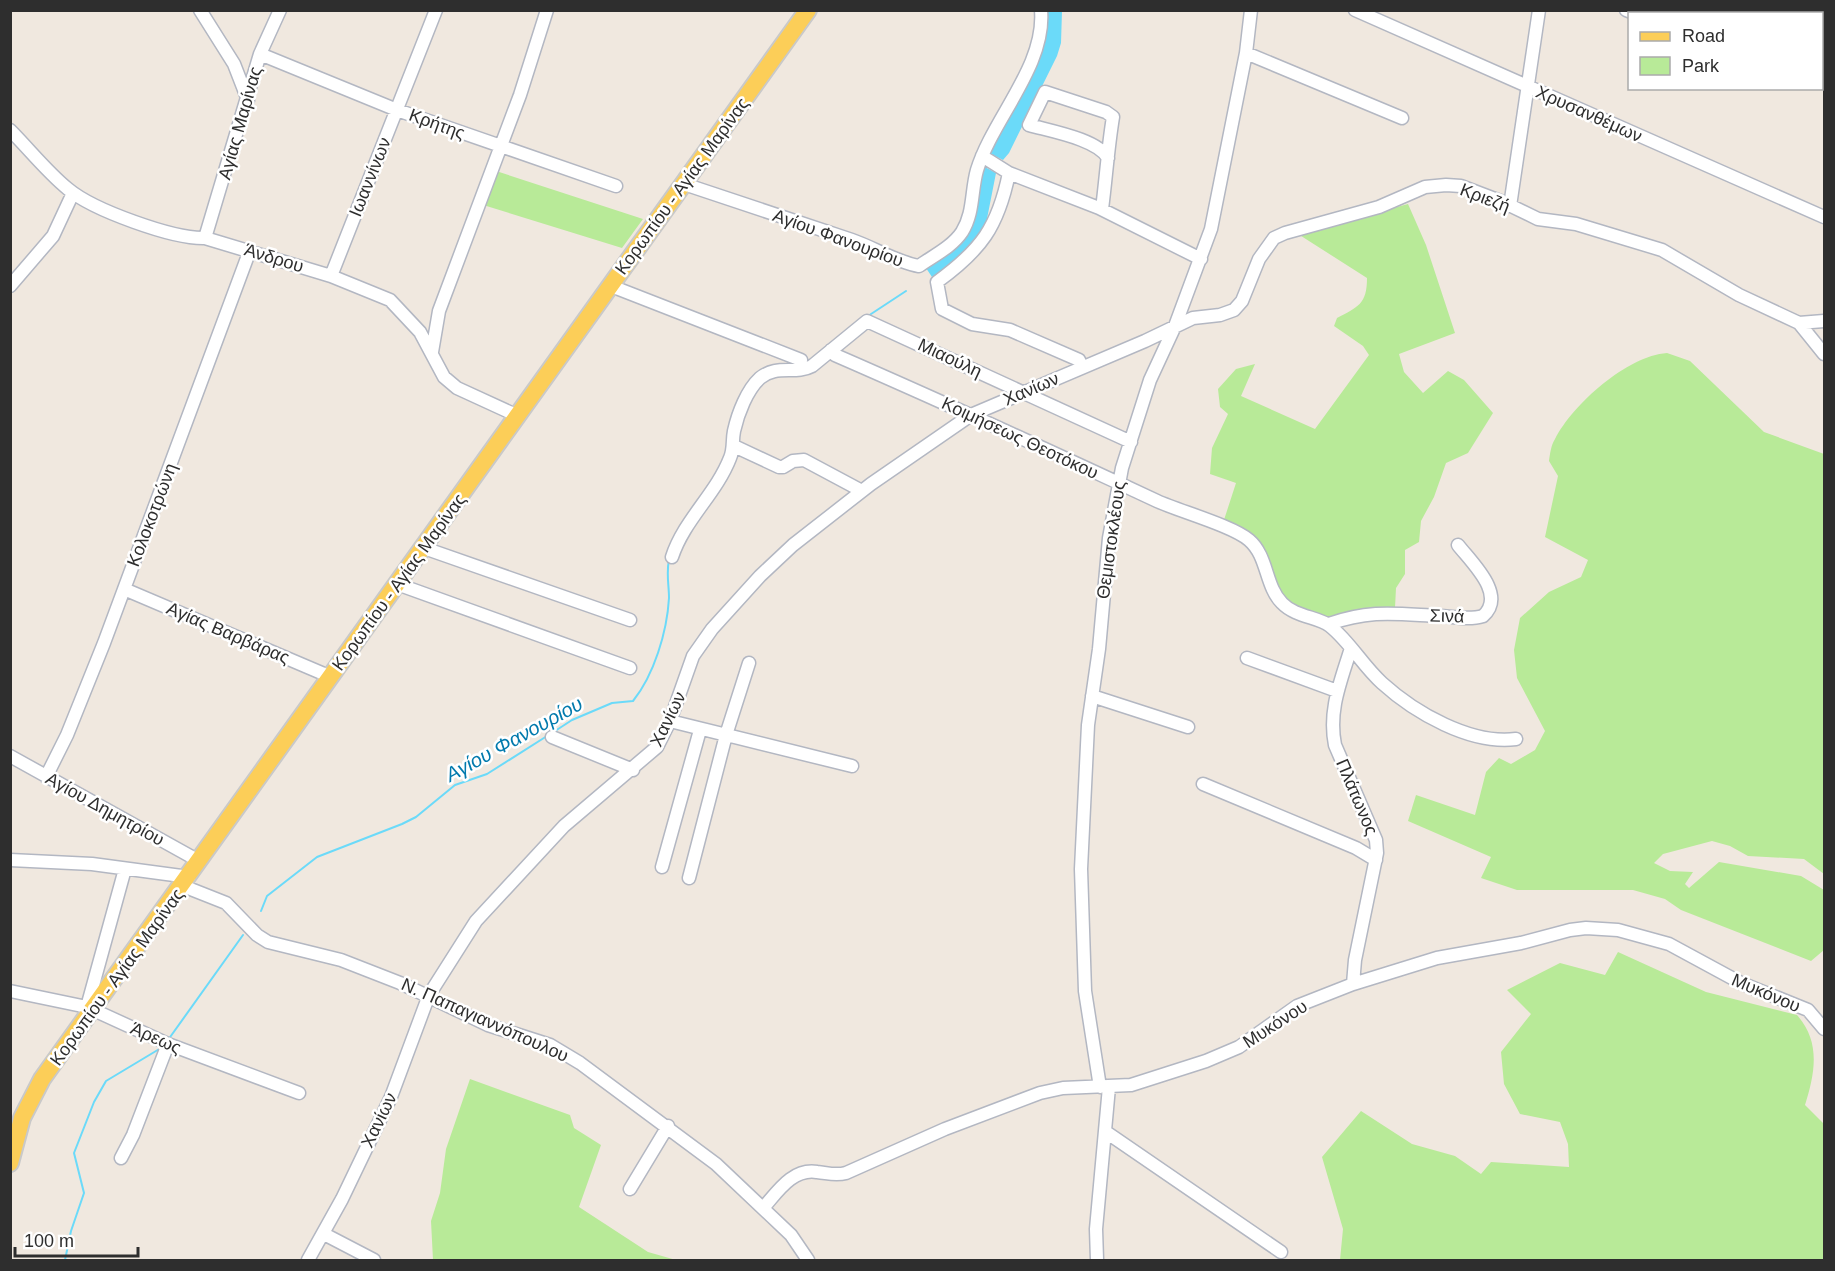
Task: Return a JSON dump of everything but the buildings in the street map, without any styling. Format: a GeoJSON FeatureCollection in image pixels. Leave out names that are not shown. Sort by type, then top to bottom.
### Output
{"type":"FeatureCollection","features":[{"type":"Feature","properties":{"kind":"main road","name":"Κορωπίου - Αγίας Μαρίνας"},"geometry":{"type":"LineString","coordinates":[[10,1162],[16,1137],[32,1097],[91,1008],[186,882],[808,10]]}},
{"type":"Feature","properties":{"kind":"street"},"geometry":{"type":"LineString","coordinates":[[200,10],[234,64],[248,100]]}},
{"type":"Feature","properties":{"kind":"street","name":"Αγίας Μαρίνας"},"geometry":{"type":"LineString","coordinates":[[205,238],[260,54],[280,10]]}},
{"type":"Feature","properties":{"kind":"street","name":"Ιωαννίνων"},"geometry":{"type":"LineString","coordinates":[[331,276],[436,10]]}},
{"type":"Feature","properties":{"kind":"street"},"geometry":{"type":"LineString","coordinates":[[432,352],[439,311],[501,147],[547,10]]}},
{"type":"Feature","properties":{"kind":"street","name":"Αγίου Φανουρίου"},"geometry":{"type":"LineString","coordinates":[[684,184],[852,240],[879,250],[903,263],[919,266],[954,242],[968,223],[973,185],[1038,48],[1042,33],[1041,10]]}},
{"type":"Feature","properties":{"kind":"street","name":"Θεμιστοκλέους"},"geometry":{"type":"LineString","coordinates":[[1097,1260],[1096,1229],[1106,1132],[1104,1087],[1087,1014],[1081,933],[1082,828],[1092,696],[1108,544],[1120,484],[1150,381],[1175,326],[1211,229],[1246,53],[1251,10]]}},
{"type":"Feature","properties":{"kind":"street","name":"Χρυσανθέμων"},"geometry":{"type":"LineString","coordinates":[[1355,10],[1824,217]]}},
{"type":"Feature","properties":{"kind":"street"},"geometry":{"type":"LineString","coordinates":[[1510,206],[1539,10]]}},
{"type":"Feature","properties":{"kind":"street"},"geometry":{"type":"LineString","coordinates":[[1246,53],[1402,118]]}},
{"type":"Feature","properties":{"kind":"street","name":"Κρήτης"},"geometry":{"type":"LineString","coordinates":[[260,54],[397,110],[616,186]]}},
{"type":"Feature","properties":{"kind":"street"},"geometry":{"type":"LineString","coordinates":[[1102,209],[1108,158],[1111,114],[1045,92],[1029,125],[1088,143],[1104,152],[1108,158]]}},
{"type":"Feature","properties":{"kind":"street","name":"Άνδρου"},"geometry":{"type":"LineString","coordinates":[[10,130],[74,193],[155,230],[188,238],[205,238],[250,250],[331,276],[390,300],[416,327],[444,376],[457,388],[518,416]]}},
{"type":"Feature","properties":{"kind":"street"},"geometry":{"type":"LineString","coordinates":[[984,158],[1004,169],[1102,209],[1201,259]]}},
{"type":"Feature","properties":{"kind":"street"},"geometry":{"type":"LineString","coordinates":[[1004,169],[992,227],[967,260],[938,282],[939,300],[946,312],[972,324],[1010,330],[1064,352],[1079,360],[1082,367]]}},
{"type":"Feature","properties":{"kind":"street","name":"Κριεζή"},"geometry":{"type":"LineString","coordinates":[[1175,326],[1193,318],[1220,315],[1234,310],[1242,300],[1259,259],[1274,238],[1379,207],[1425,187],[1461,186],[1538,219],[1576,224],[1662,250],[1739,295],[1798,323],[1824,321]]}},
{"type":"Feature","properties":{"kind":"street"},"geometry":{"type":"LineString","coordinates":[[10,286],[52,236],[74,193]]}},
{"type":"Feature","properties":{"kind":"street","name":"Κολοκοτρώνη"},"geometry":{"type":"LineString","coordinates":[[46,777],[67,735],[124,589],[250,250]]}},
{"type":"Feature","properties":{"kind":"street"},"geometry":{"type":"LineString","coordinates":[[611,286],[801,360]]}},
{"type":"Feature","properties":{"kind":"street","name":"Μιαούλη"},"geometry":{"type":"LineString","coordinates":[[831,350],[867,321],[1131,442]]}},
{"type":"Feature","properties":{"kind":"street"},"geometry":{"type":"LineString","coordinates":[[1798,323],[1824,354]]}},
{"type":"Feature","properties":{"kind":"street","name":"Χανίων"},"geometry":{"type":"LineString","coordinates":[[308,1260],[324,1234],[391,1097],[429,995],[476,921],[564,826],[633,770],[657,747],[670,721],[693,656],[712,629],[760,576],[862,491],[971,415],[1175,326]]}},
{"type":"Feature","properties":{"kind":"street"},"geometry":{"type":"LineString","coordinates":[[672,557],[682,534],[729,461],[734,446],[734,432],[744,402],[760,378],[780,368],[806,369],[831,350]]}},
{"type":"Feature","properties":{"kind":"street","name":"Κοιμήσεως Θεοτόκου"},"geometry":{"type":"LineString","coordinates":[[831,350],[1120,484],[1247,538],[1262,558],[1275,594],[1282,604],[1312,620],[1329,624],[1381,682],[1403,699],[1433,717],[1490,739],[1516,739]]}},
{"type":"Feature","properties":{"kind":"street"},"geometry":{"type":"LineString","coordinates":[[734,446],[779,467],[793,460],[804,460],[862,491]]}},
{"type":"Feature","properties":{"kind":"street","name":"Σινά"},"geometry":{"type":"LineString","coordinates":[[1329,624],[1355,615],[1372,613],[1466,617],[1483,615],[1491,602],[1489,586],[1458,545]]}},
{"type":"Feature","properties":{"kind":"street"},"geometry":{"type":"LineString","coordinates":[[424,548],[630,620]]}},
{"type":"Feature","properties":{"kind":"street"},"geometry":{"type":"LineString","coordinates":[[397,584],[630,668]]}},
{"type":"Feature","properties":{"kind":"street","name":"Αγίας Βαρβάρας"},"geometry":{"type":"LineString","coordinates":[[124,589],[331,677]]}},
{"type":"Feature","properties":{"kind":"street","name":"Πλάτωνος"},"geometry":{"type":"LineString","coordinates":[[1351,648],[1331,718],[1335,744],[1376,840],[1376,860],[1355,960],[1353,984]]}},
{"type":"Feature","properties":{"kind":"street"},"geometry":{"type":"LineString","coordinates":[[1246,658],[1337,691]]}},
{"type":"Feature","properties":{"kind":"street"},"geometry":{"type":"LineString","coordinates":[[689,878],[726,735],[749,663]]}},
{"type":"Feature","properties":{"kind":"street"},"geometry":{"type":"LineString","coordinates":[[1092,696],[1188,727]]}},
{"type":"Feature","properties":{"kind":"street"},"geometry":{"type":"LineString","coordinates":[[670,721],[852,766]]}},
{"type":"Feature","properties":{"kind":"street"},"geometry":{"type":"LineString","coordinates":[[662,867],[700,730]]}},
{"type":"Feature","properties":{"kind":"street"},"geometry":{"type":"LineString","coordinates":[[552,737],[633,770]]}},
{"type":"Feature","properties":{"kind":"street","name":"Αγίου Δημητρίου"},"geometry":{"type":"LineString","coordinates":[[10,756],[199,861]]}},
{"type":"Feature","properties":{"kind":"street"},"geometry":{"type":"LineString","coordinates":[[1203,784],[1356,848],[1376,860]]}},
{"type":"Feature","properties":{"kind":"street"},"geometry":{"type":"LineString","coordinates":[[1356,848],[1370,848],[1376,840]]}},
{"type":"Feature","properties":{"kind":"street","name":"Ν. Παπαγιαννόπουλου"},"geometry":{"type":"LineString","coordinates":[[10,860],[125,869],[186,882],[226,903],[257,935],[268,942],[341,960],[429,995],[488,1025],[550,1045],[580,1063],[668,1126],[764,1207],[791,1235],[808,1260]]}},
{"type":"Feature","properties":{"kind":"street"},"geometry":{"type":"LineString","coordinates":[[91,1008],[125,869]]}},
{"type":"Feature","properties":{"kind":"street","name":"Μυκόνου"},"geometry":{"type":"LineString","coordinates":[[764,1207],[783,1185],[799,1174],[814,1171],[839,1175],[945,1129],[1040,1093],[1063,1088],[1104,1087],[1161,1077],[1223,1055],[1266,1030],[1298,1006],[1353,984],[1437,958],[1521,943],[1562,932],[1586,928],[1618,930],[1668,944],[1741,983],[1808,1010],[1824,1029]]}},
{"type":"Feature","properties":{"kind":"street","name":"Άρεως"},"geometry":{"type":"LineString","coordinates":[[10,991],[91,1008],[164,1042],[299,1093]]}},
{"type":"Feature","properties":{"kind":"street"},"geometry":{"type":"LineString","coordinates":[[121,1158],[134,1135],[164,1042]]}},
{"type":"Feature","properties":{"kind":"street"},"geometry":{"type":"LineString","coordinates":[[630,1189],[668,1126]]}},
{"type":"Feature","properties":{"kind":"street"},"geometry":{"type":"LineString","coordinates":[[1106,1132],[1281,1252]]}},
{"type":"Feature","properties":{"kind":"street"},"geometry":{"type":"LineString","coordinates":[[324,1234],[374,1260]]}},
{"type":"Feature","properties":{"kind":"green space"},"geometry":{"type":"Polygon","coordinates":[[[493,170],[643,219],[622,248],[480,204],[493,170]]]}},
{"type":"Feature","properties":{"kind":"green space"},"geometry":{"type":"Polygon","coordinates":[[[1408,204],[1426,245],[1455,333],[1399,354],[1404,372],[1423,393],[1448,371],[1464,380],[1493,413],[1468,453],[1446,463],[1434,497],[1421,521],[1419,542],[1405,550],[1405,574],[1396,588],[1395,608],[1330,620],[1292,604],[1281,592],[1261,544],[1248,532],[1223,523],[1236,483],[1210,474],[1212,448],[1228,414],[1220,407],[1218,389],[1236,369],[1255,364],[1241,396],[1315,429],[1369,355],[1363,346],[1334,326],[1337,318],[1360,304],[1367,287],[1367,278],[1298,234],[1408,204]]]}},
{"type":"Feature","properties":{"kind":"green space"},"geometry":{"type":"Polygon","coordinates":[[[1667,353],[1690,361],[1764,432],[1824,454],[1824,874],[1804,859],[1748,856],[1730,846],[1712,841],[1663,854],[1654,863],[1670,871],[1693,872],[1685,884],[1689,888],[1719,862],[1801,876],[1824,890],[1824,950],[1811,961],[1681,910],[1665,899],[1633,890],[1517,890],[1481,878],[1491,857],[1408,821],[1416,795],[1475,815],[1486,772],[1499,758],[1511,764],[1535,750],[1545,731],[1517,678],[1514,650],[1520,618],[1549,592],[1581,577],[1588,560],[1545,537],[1558,476],[1549,461],[1551,450],[1563,425],[1574,411],[1603,384],[1635,363],[1651,356],[1667,353]]]}},
{"type":"Feature","properties":{"kind":"green space"},"geometry":{"type":"Polygon","coordinates":[[[1618,952],[1706,992],[1797,1015],[1805,1025],[1813,1047],[1814,1058],[1805,1105],[1824,1124],[1824,1260],[1340,1260],[1343,1229],[1322,1157],[1361,1111],[1412,1144],[1455,1156],[1481,1174],[1491,1162],[1569,1167],[1568,1144],[1560,1122],[1520,1114],[1504,1084],[1501,1052],[1531,1014],[1507,990],[1560,963],[1605,975],[1618,952]]]}},
{"type":"Feature","properties":{"kind":"green space"},"geometry":{"type":"Polygon","coordinates":[[[470,1079],[570,1115],[574,1128],[601,1145],[579,1207],[648,1252],[676,1260],[433,1260],[431,1221],[440,1193],[446,1149],[470,1079]]]}},
{"type":"Feature","properties":{"kind":"water"},"geometry":{"type":"Polygon","coordinates":[[[1044,11],[1062,11],[1061,43],[1057,56],[1009,153],[1003,160],[989,153],[1039,52],[1044,11]]]}},
{"type":"Feature","properties":{"kind":"water"},"geometry":{"type":"Polygon","coordinates":[[[983,166],[996,173],[984,234],[934,280],[926,268],[951,248],[983,166]]]}},
{"type":"Feature","properties":{"kind":"waterway","name":"Αγίου Φανουρίου"},"geometry":{"type":"LineString","coordinates":[[868,316],[906,291]]}},
{"type":"Feature","properties":{"kind":"waterway","name":"Αγίου Φανουρίου"},"geometry":{"type":"LineString","coordinates":[[727,441],[733,412],[748,383]]}},
{"type":"Feature","properties":{"kind":"waterway","name":"Αγίου Φανουρίου"},"geometry":{"type":"LineString","coordinates":[[552,733],[572,720],[612,703],[633,701],[640,691],[653,666],[662,639],[668,611],[669,560]]}},
{"type":"Feature","properties":{"kind":"waterway","name":"Αγίου Φανουρίου"},"geometry":{"type":"LineString","coordinates":[[261,911],[267,896],[317,857],[416,817],[455,785],[487,774],[547,736]]}},
{"type":"Feature","properties":{"kind":"waterway","name":"Αγίου Φανουρίου"},"geometry":{"type":"LineString","coordinates":[[168,1040],[243,935]]}},
{"type":"Feature","properties":{"kind":"waterway","name":"Αγίου Φανουρίου"},"geometry":{"type":"LineString","coordinates":[[65,1260],[71,1231],[84,1193],[74,1153],[94,1102],[106,1081],[161,1048]]}}]}
